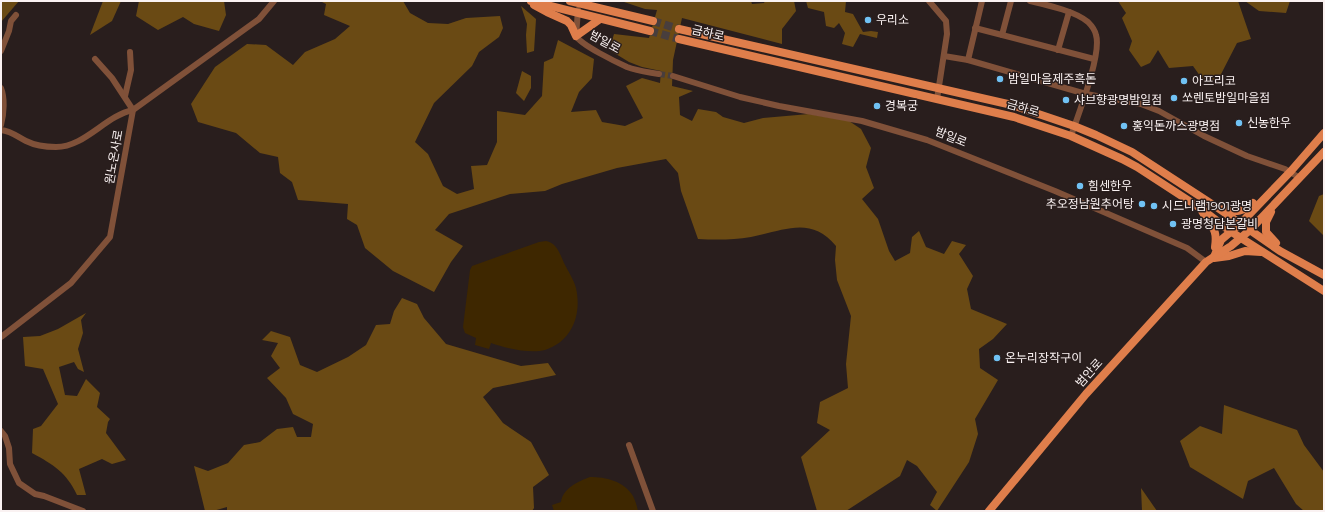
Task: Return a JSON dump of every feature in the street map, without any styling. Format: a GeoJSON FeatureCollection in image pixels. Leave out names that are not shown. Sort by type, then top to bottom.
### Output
{"type":"FeatureCollection","features":[{"type":"Feature","properties":{"kind":"main road"},"geometry":{"type":"LineString","coordinates":[[528,1],[546,12],[567,21],[571,25],[576,36],[600,19]]}},
{"type":"Feature","properties":{"kind":"main road"},"geometry":{"type":"LineString","coordinates":[[531,1],[650,31]]}},
{"type":"Feature","properties":{"kind":"main road"},"geometry":{"type":"LineString","coordinates":[[570,1],[653,21]]}},
{"type":"Feature","properties":{"kind":"main road"},"geometry":{"type":"LineString","coordinates":[[595,1],[627,15]]}},
{"type":"Feature","properties":{"kind":"main road","name":"금하로"},"geometry":{"type":"LineString","coordinates":[[679,29],[1012,105],[1074,126],[1132,152],[1280,250],[1324,275]]}},
{"type":"Feature","properties":{"kind":"main road","name":"금하로"},"geometry":{"type":"LineString","coordinates":[[679,39],[1014,117],[1071,136],[1137,167],[1200,208],[1240,238],[1324,291]]}},
{"type":"Feature","properties":{"kind":"main road","name":"범안로"},"geometry":{"type":"LineString","coordinates":[[1210,260],[1221,240],[1240,224],[1291,171],[1324,133]]}},
{"type":"Feature","properties":{"kind":"main road","name":"범안로"},"geometry":{"type":"LineString","coordinates":[[989,511],[1086,394],[1210,260],[1231,246],[1250,230],[1324,152]]}},
{"type":"Feature","properties":{"kind":"main road"},"geometry":{"type":"LineString","coordinates":[[1218,208],[1232,212],[1240,211],[1268,194]]}},
{"type":"Feature","properties":{"kind":"main road"},"geometry":{"type":"LineString","coordinates":[[1273,206],[1266,222],[1266,232],[1280,250]]}},
{"type":"Feature","properties":{"kind":"main road"},"geometry":{"type":"LineString","coordinates":[[1200,208],[1208,222],[1216,231],[1216,240],[1210,260],[1245,251],[1265,253]]}},
{"type":"Feature","properties":{"kind":"street"},"geometry":{"type":"LineString","coordinates":[[1,130],[6,130],[27,141],[56,147],[67,146],[78,141],[115,117],[133,110],[259,20],[274,1]]}},
{"type":"Feature","properties":{"kind":"street"},"geometry":{"type":"LineString","coordinates":[[937,99],[947,34],[946,21],[932,4],[939,1]]}},
{"type":"Feature","properties":{"kind":"street"},"geometry":{"type":"LineString","coordinates":[[968,60],[982,1]]}},
{"type":"Feature","properties":{"kind":"street"},"geometry":{"type":"LineString","coordinates":[[1002,35],[1011,1]]}},
{"type":"Feature","properties":{"kind":"street"},"geometry":{"type":"LineString","coordinates":[[1030,1],[1078,16],[1087,22],[1096,34],[1097,44],[1086,94],[1071,136]]}},
{"type":"Feature","properties":{"kind":"street","name":"밤일로"},"geometry":{"type":"LineString","coordinates":[[579,2],[576,36],[578,39],[588,46],[628,67],[658,74]]}},
{"type":"Feature","properties":{"kind":"street"},"geometry":{"type":"LineString","coordinates":[[1058,50],[1068,12]]}},
{"type":"Feature","properties":{"kind":"street"},"geometry":{"type":"LineString","coordinates":[[1,51],[9,31],[11,21],[16,15]]}},
{"type":"Feature","properties":{"kind":"street"},"geometry":{"type":"LineString","coordinates":[[976,28],[1094,59]]}},
{"type":"Feature","properties":{"kind":"street"},"geometry":{"type":"LineString","coordinates":[[125,96],[130,70],[130,52]]}},
{"type":"Feature","properties":{"kind":"street"},"geometry":{"type":"LineString","coordinates":[[944,56],[968,60],[1086,94],[1141,104],[1159,110],[1204,136],[1247,156],[1291,171],[1300,178]]}},
{"type":"Feature","properties":{"kind":"street"},"geometry":{"type":"LineString","coordinates":[[95,59],[112,78],[133,110]]}},
{"type":"Feature","properties":{"kind":"street","name":"밤일로"},"geometry":{"type":"LineString","coordinates":[[673,76],[779,106],[862,121],[926,140],[1055,191],[1187,248],[1210,260]]}},
{"type":"Feature","properties":{"kind":"street"},"geometry":{"type":"LineString","coordinates":[[1,88],[3,93],[3,112],[1,125]]}},
{"type":"Feature","properties":{"kind":"street","name":"원노온사로"},"geometry":{"type":"LineString","coordinates":[[1,337],[71,283],[110,237],[133,110]]}},
{"type":"Feature","properties":{"kind":"street"},"geometry":{"type":"LineString","coordinates":[[1,431],[5,436],[9,448],[10,464],[19,483],[35,494],[83,511]]}},
{"type":"Feature","properties":{"kind":"street"},"geometry":{"type":"LineString","coordinates":[[629,445],[653,511]]}},
{"type":"Feature","properties":{"kind":"shaded area"},"geometry":{"type":"Polygon","coordinates":[[[1,1],[19,1],[1,22],[1,1]]]}},
{"type":"Feature","properties":{"kind":"shaded area"},"geometry":{"type":"Polygon","coordinates":[[[103,1],[121,1],[112,21],[90,35],[103,1]]]}},
{"type":"Feature","properties":{"kind":"shaded area"},"geometry":{"type":"Polygon","coordinates":[[[139,1],[224,1],[226,15],[219,31],[194,24],[183,17],[158,30],[136,16],[139,1]]]}},
{"type":"Feature","properties":{"kind":"shaded area"},"geometry":{"type":"Polygon","coordinates":[[[320,1],[403,1],[410,13],[428,23],[448,24],[466,18],[500,16],[503,28],[499,37],[479,52],[472,66],[434,103],[415,142],[428,154],[443,186],[457,194],[474,189],[471,166],[487,165],[497,142],[497,111],[525,115],[542,96],[544,62],[553,58],[558,40],[594,59],[592,78],[579,92],[571,112],[596,110],[602,122],[625,126],[643,118],[626,86],[642,78],[660,83],[661,71],[642,67],[629,62],[611,51],[611,44],[614,34],[649,38],[657,10],[645,9],[621,1],[751,1],[752,4],[764,3],[765,1],[794,1],[796,11],[782,29],[782,44],[682,18],[673,60],[672,86],[693,91],[679,97],[680,115],[692,121],[698,109],[716,112],[723,117],[744,123],[763,118],[809,114],[849,121],[861,129],[871,148],[866,167],[874,188],[862,199],[878,219],[889,251],[895,261],[910,253],[912,237],[919,231],[926,247],[944,254],[952,241],[966,245],[959,254],[973,276],[967,289],[971,309],[1007,324],[993,339],[979,349],[980,368],[998,380],[975,419],[978,434],[969,462],[937,511],[930,505],[937,492],[917,466],[907,460],[900,476],[846,511],[817,511],[801,457],[830,430],[817,423],[820,402],[848,388],[846,364],[851,316],[837,280],[835,260],[836,246],[826,236],[817,231],[807,228],[796,228],[744,238],[724,240],[698,239],[681,191],[678,173],[666,159],[617,168],[562,184],[545,191],[510,194],[449,214],[435,230],[463,246],[451,262],[434,292],[393,271],[365,248],[357,225],[347,219],[348,204],[298,200],[292,182],[280,173],[278,157],[260,153],[236,133],[198,122],[191,104],[215,67],[247,44],[266,45],[293,65],[305,52],[335,39],[350,26],[324,15],[326,4],[320,1]]]}},
{"type":"Feature","properties":{"kind":"shaded area"},"geometry":{"type":"Polygon","coordinates":[[[806,1],[846,1],[845,12],[853,14],[863,32],[878,32],[877,38],[860,34],[853,47],[842,44],[845,33],[839,23],[834,28],[826,26],[824,12],[808,8],[806,1]]]}},
{"type":"Feature","properties":{"kind":"shaded area"},"geometry":{"type":"Polygon","coordinates":[[[1118,1],[1238,1],[1251,39],[1237,43],[1218,80],[1203,80],[1193,66],[1169,68],[1158,50],[1150,63],[1141,67],[1129,50],[1132,41],[1122,18],[1126,13],[1118,1]]]}},
{"type":"Feature","properties":{"kind":"shaded area"},"geometry":{"type":"Polygon","coordinates":[[[1245,1],[1290,1],[1286,13],[1259,11],[1245,1]]]}},
{"type":"Feature","properties":{"kind":"shaded area"},"geometry":{"type":"Polygon","coordinates":[[[521,6],[536,19],[534,51],[527,53],[527,24],[521,6]]]}},
{"type":"Feature","properties":{"kind":"shaded area"},"geometry":{"type":"Polygon","coordinates":[[[522,71],[531,76],[531,88],[524,101],[516,93],[522,71]]]}},
{"type":"Feature","properties":{"kind":"shaded area"},"geometry":{"type":"Polygon","coordinates":[[[1324,194],[1324,236],[1309,221],[1319,196],[1324,194]]]}},
{"type":"Feature","properties":{"kind":"shaded area"},"geometry":{"type":"Polygon","coordinates":[[[546,241],[553,244],[558,249],[576,288],[576,317],[568,334],[554,346],[539,351],[518,350],[491,343],[489,349],[475,345],[476,338],[465,333],[463,327],[470,270],[472,266],[539,242],[546,241]]]}},
{"type":"Feature","properties":{"kind":"shaded area"},"geometry":{"type":"Polygon","coordinates":[[[402,298],[417,304],[424,318],[446,344],[521,366],[548,363],[556,375],[493,388],[483,397],[503,423],[531,442],[549,475],[533,487],[534,508],[532,511],[227,511],[227,507],[213,511],[205,511],[194,466],[208,471],[228,463],[244,445],[260,442],[277,429],[293,427],[297,437],[311,437],[313,424],[293,414],[286,398],[267,378],[280,368],[271,356],[278,343],[262,340],[271,331],[290,337],[300,365],[317,372],[348,357],[366,345],[376,325],[390,324],[394,311],[402,298]]]}},
{"type":"Feature","properties":{"kind":"shaded area"},"geometry":{"type":"Polygon","coordinates":[[[86,313],[81,320],[83,333],[78,349],[84,372],[78,369],[74,362],[59,367],[65,395],[77,396],[86,379],[100,393],[97,407],[110,419],[106,433],[126,460],[112,464],[102,459],[79,469],[86,495],[77,495],[68,480],[59,470],[47,461],[32,453],[33,429],[41,426],[58,404],[43,369],[25,366],[23,337],[40,336],[58,329],[86,313]]]}},
{"type":"Feature","properties":{"kind":"shaded area"},"geometry":{"type":"Polygon","coordinates":[[[1224,405],[1297,430],[1304,445],[1324,472],[1324,511],[1304,511],[1296,504],[1274,468],[1248,481],[1243,499],[1190,467],[1180,441],[1200,426],[1222,434],[1224,405]]]}},
{"type":"Feature","properties":{"kind":"shaded area"},"geometry":{"type":"Polygon","coordinates":[[[590,477],[608,479],[620,483],[633,496],[638,511],[554,511],[552,505],[561,502],[562,497],[568,489],[590,477]]]}},
{"type":"Feature","properties":{"kind":"shaded area"},"geometry":{"type":"Polygon","coordinates":[[[1141,488],[1157,511],[1142,511],[1141,488]]]}},
{"type":"Feature","properties":{"kind":"tunnel"},"geometry":{"type":"LineString","coordinates":[[653,21],[679,29]]}},
{"type":"Feature","properties":{"kind":"tunnel"},"geometry":{"type":"LineString","coordinates":[[650,31],[679,39]]}},
{"type":"Feature","properties":{"kind":"tunnel"},"geometry":{"type":"LineString","coordinates":[[659,74],[673,76]]}},
{"type":"Feature","properties":{"kind":"place","name":"우리소"},"geometry":{"type":"Point","coordinates":[868,20]}},
{"type":"Feature","properties":{"kind":"place","name":"밤일마을제주흑돈"},"geometry":{"type":"Point","coordinates":[1000,79]}},
{"type":"Feature","properties":{"kind":"place","name":"아프리코"},"geometry":{"type":"Point","coordinates":[1184,81]}},
{"type":"Feature","properties":{"kind":"place","name":"쏘렌토밤일마을점"},"geometry":{"type":"Point","coordinates":[1174,98]}},
{"type":"Feature","properties":{"kind":"place","name":"샤브향광명밤일점"},"geometry":{"type":"Point","coordinates":[1066,100]}},
{"type":"Feature","properties":{"kind":"place","name":"경복궁"},"geometry":{"type":"Point","coordinates":[877,106]}},
{"type":"Feature","properties":{"kind":"place","name":"신농한우"},"geometry":{"type":"Point","coordinates":[1239,123]}},
{"type":"Feature","properties":{"kind":"place","name":"홍익돈까스광명점"},"geometry":{"type":"Point","coordinates":[1124,126]}},
{"type":"Feature","properties":{"kind":"place","name":"힘센한우"},"geometry":{"type":"Point","coordinates":[1080,186]}},
{"type":"Feature","properties":{"kind":"place","name":"추오정남원추어탕"},"geometry":{"type":"Point","coordinates":[1142,204]}},
{"type":"Feature","properties":{"kind":"place","name":"시드니램1901광명"},"geometry":{"type":"Point","coordinates":[1154,206]}},
{"type":"Feature","properties":{"kind":"place","name":"광명청담본갈비"},"geometry":{"type":"Point","coordinates":[1173,224]}},
{"type":"Feature","properties":{"kind":"place","name":"온누리장작구이"},"geometry":{"type":"Point","coordinates":[997,358]}}]}
